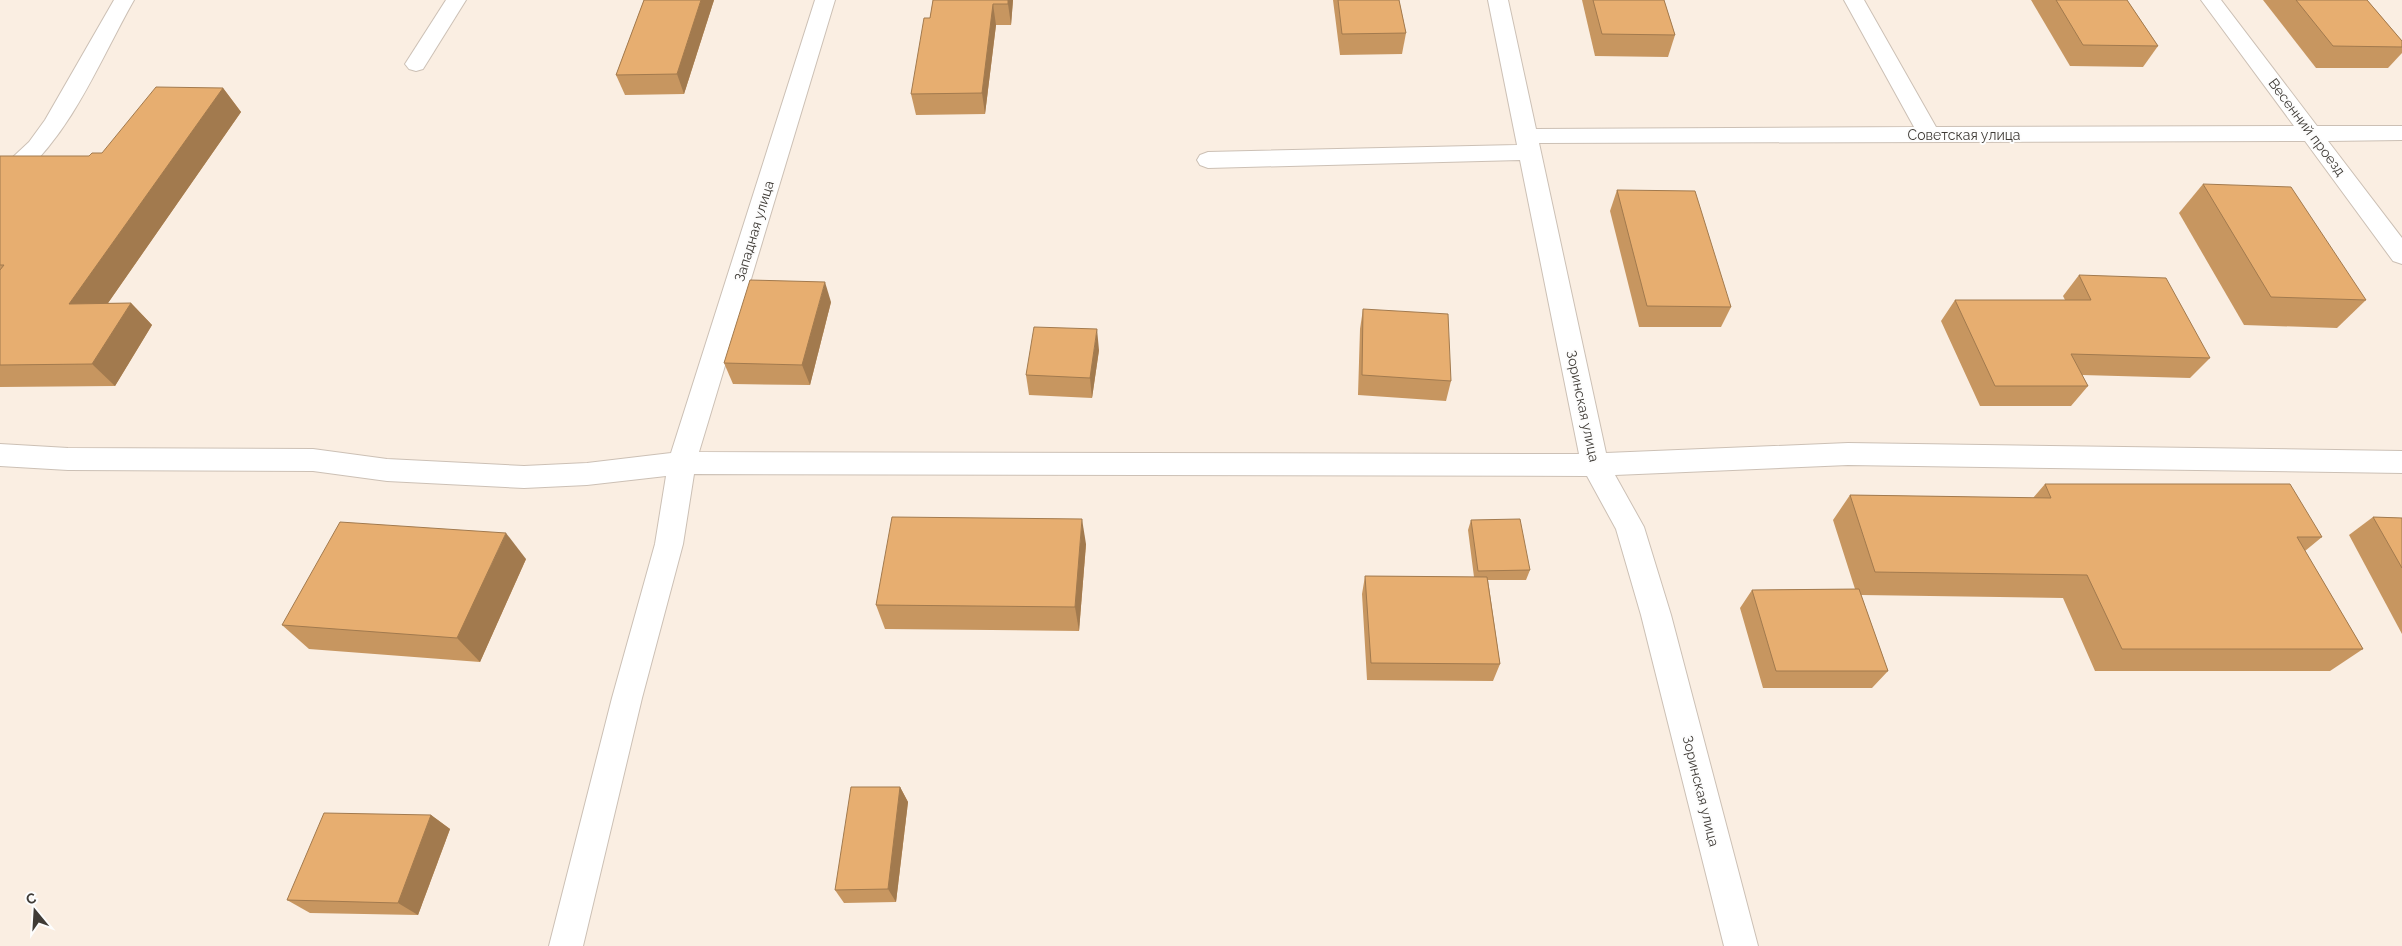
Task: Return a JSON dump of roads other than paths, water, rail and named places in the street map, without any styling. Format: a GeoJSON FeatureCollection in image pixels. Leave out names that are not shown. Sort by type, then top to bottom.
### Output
{"type":"FeatureCollection","features":[{"type":"Feature","properties":{"kind":"street"},"geometry":{"type":"LineString","coordinates":[[0,182],[40,143],[77,86],[100,39],[124,0]]}},
{"type":"Feature","properties":{"kind":"street"},"geometry":{"type":"LineString","coordinates":[[416,64],[456,0]]}},
{"type":"Feature","properties":{"kind":"street","name":"Западная улица"},"geometry":{"type":"LineString","coordinates":[[566,946],[627,698],[669,544],[682,463],[825,0]]}},
{"type":"Feature","properties":{"kind":"street","name":"Зоринская улица"},"geometry":{"type":"LineString","coordinates":[[1498,0],[1594,465],[1630,527],[1658,625],[1740,946]]}},
{"type":"Feature","properties":{"kind":"street"},"geometry":{"type":"LineString","coordinates":[[1854,0],[1929,135]]}},
{"type":"Feature","properties":{"kind":"street","name":"Весенний проезд"},"geometry":{"type":"LineString","coordinates":[[2211,0],[2312,132],[2402,255]]}},
{"type":"Feature","properties":{"kind":"street","name":"Советская улица"},"geometry":{"type":"LineString","coordinates":[[1208,160],[1527,144],[1929,135],[2402,133]]}},
{"type":"Feature","properties":{"kind":"street"},"geometry":{"type":"LineString","coordinates":[[0,455],[68,459],[313,460],[386,470],[524,477],[586,474],[682,463],[1594,465],[1848,454],[2402,462]]}}]}
